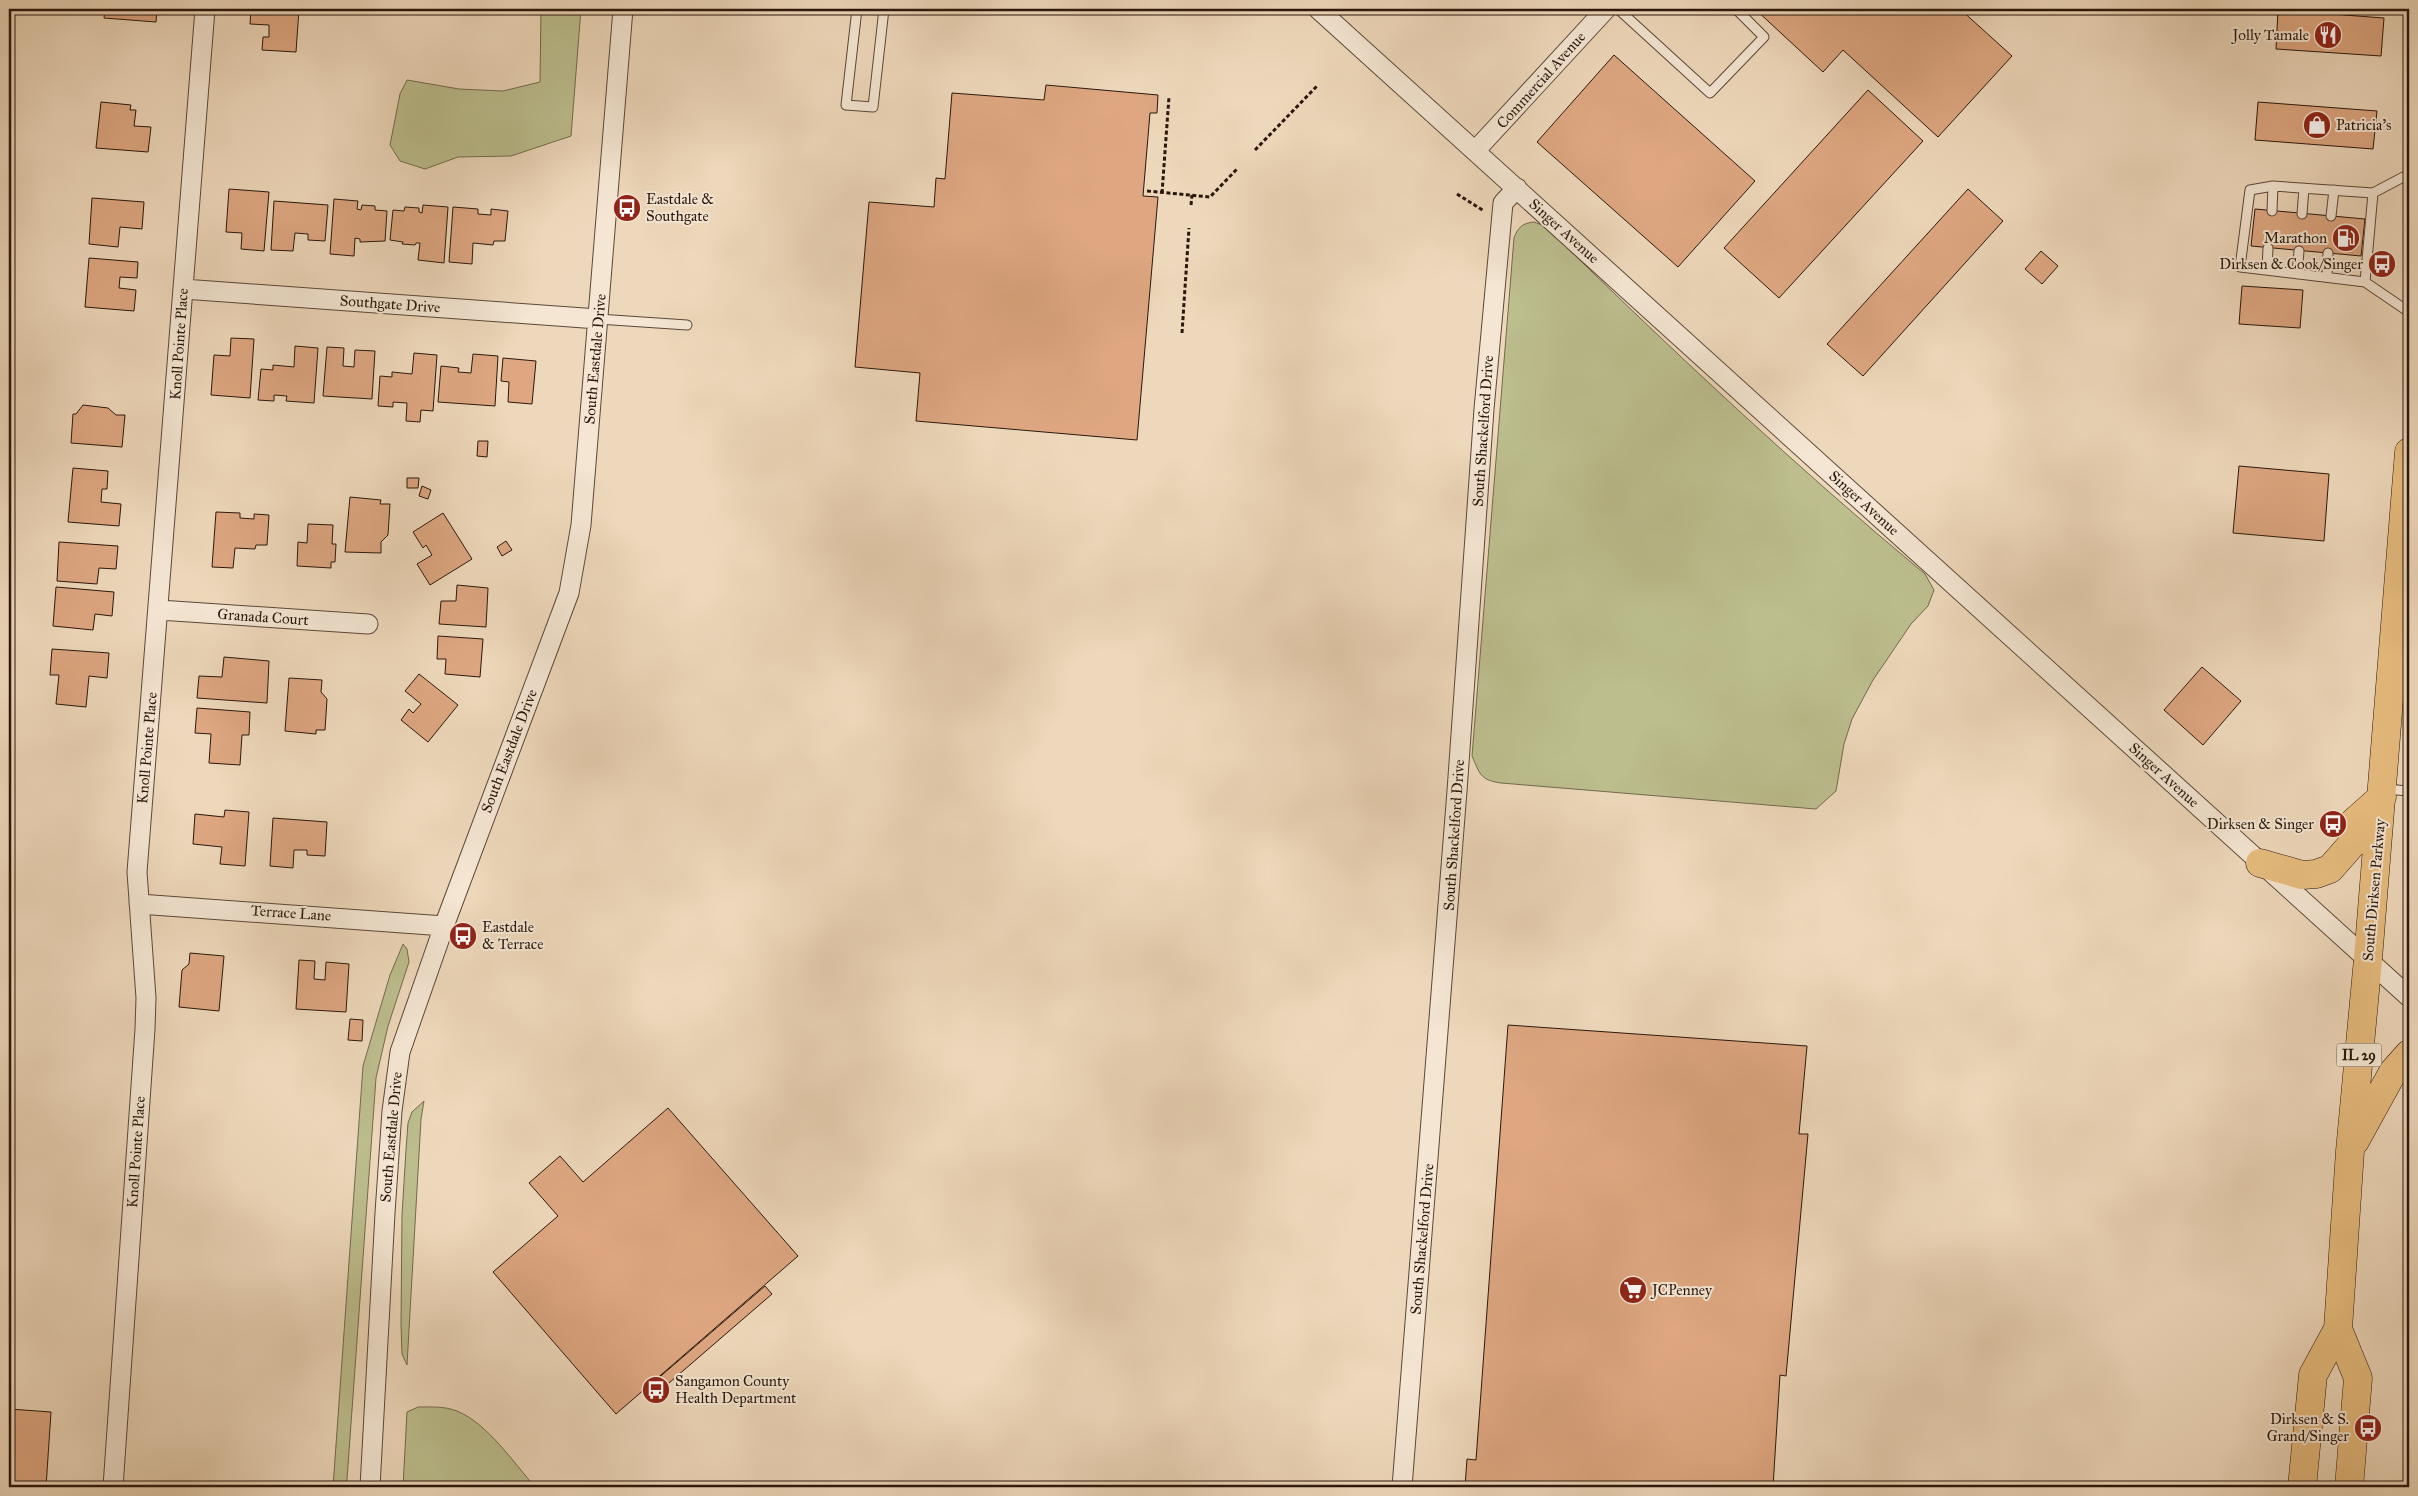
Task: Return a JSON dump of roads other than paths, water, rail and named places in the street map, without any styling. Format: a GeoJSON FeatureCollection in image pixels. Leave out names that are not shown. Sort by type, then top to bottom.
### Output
{"type":"FeatureCollection","features":[{"type":"Feature","properties":{"kind":"main road","name":"South Dirksen Parkway"},"geometry":{"type":"LineString","coordinates":[[2302,1487],[2313,1375],[2338,1329],[2350,1151],[2382,793],[2403,609],[2409,452]]}},
{"type":"Feature","properties":{"kind":"main road"},"geometry":{"type":"LineString","coordinates":[[2260,863],[2302,874],[2316,874],[2330,869],[2352,844],[2354,822],[2382,793]]}},
{"type":"Feature","properties":{"kind":"main road"},"geometry":{"type":"LineString","coordinates":[[2350,1151],[2393,1072],[2409,1054]]}},
{"type":"Feature","properties":{"kind":"main road","name":"South Dirksen Parkway"},"geometry":{"type":"LineString","coordinates":[[2338,1329],[2358,1378],[2349,1487]]}},
{"type":"Feature","properties":{"kind":"street","name":"Knoll Pointe Place"},"geometry":{"type":"LineString","coordinates":[[114,1487],[146,998],[137,872],[205,9]]}},
{"type":"Feature","properties":{"kind":"street","name":"South Eastdale Drive"},"geometry":{"type":"LineString","coordinates":[[370,1487],[375,1375],[395,1077],[400,1052],[444,926],[569,593],[582,524],[624,9]]}},
{"type":"Feature","properties":{"kind":"street","name":"Singer Avenue"},"geometry":{"type":"LineString","coordinates":[[1318,9],[2409,998]]}},
{"type":"Feature","properties":{"kind":"street","name":"Commercial Avenue"},"geometry":{"type":"LineString","coordinates":[[1475,151],[1606,9]]}},
{"type":"Feature","properties":{"kind":"street","name":"South Shackelford Drive"},"geometry":{"type":"LineString","coordinates":[[1402,1487],[1458,791],[1488,371],[1503,204],[1517,188]]}},
{"type":"Feature","properties":{"kind":"street","name":"Southgate Drive"},"geometry":{"type":"LineString","coordinates":[[183,290],[598,319]]}},
{"type":"Feature","properties":{"kind":"street","name":"Granada Court"},"geometry":{"type":"LineString","coordinates":[[159,610],[368,624]]}},
{"type":"Feature","properties":{"kind":"street","name":"Terrace Lane"},"geometry":{"type":"LineString","coordinates":[[139,904],[444,926]]}},
{"type":"Feature","properties":{"kind":"lane"},"geometry":{"type":"LineString","coordinates":[[857,9],[846,105],[873,107],[884,9]]}},
{"type":"Feature","properties":{"kind":"lane"},"geometry":{"type":"LineString","coordinates":[[1618,9],[1710,93],[1764,37],[1736,9]]}},
{"type":"Feature","properties":{"kind":"lane"},"geometry":{"type":"LineString","coordinates":[[2409,174],[2373,193],[2273,186],[2250,190],[2240,267],[2365,282],[2409,312]]}},
{"type":"Feature","properties":{"kind":"lane"},"geometry":{"type":"LineString","coordinates":[[2272,211],[2273,186]]}},
{"type":"Feature","properties":{"kind":"lane"},"geometry":{"type":"LineString","coordinates":[[2302,214],[2304,188]]}},
{"type":"Feature","properties":{"kind":"lane"},"geometry":{"type":"LineString","coordinates":[[2331,216],[2334,190]]}},
{"type":"Feature","properties":{"kind":"lane"},"geometry":{"type":"LineString","coordinates":[[2365,282],[2373,193]]}},
{"type":"Feature","properties":{"kind":"lane"},"geometry":{"type":"LineString","coordinates":[[2267,270],[2268,248]]}},
{"type":"Feature","properties":{"kind":"lane"},"geometry":{"type":"LineString","coordinates":[[2296,274],[2298,251]]}},
{"type":"Feature","properties":{"kind":"lane"},"geometry":{"type":"LineString","coordinates":[[2326,277],[2328,253]]}},
{"type":"Feature","properties":{"kind":"lane"},"geometry":{"type":"LineString","coordinates":[[598,319],[686,325]]}},
{"type":"Feature","properties":{"kind":"lane"},"geometry":{"type":"LineString","coordinates":[[2382,793],[2409,792]]}},
{"type":"Feature","properties":{"kind":"place","name":"Jolly Tamale"},"geometry":{"type":"Point","coordinates":[2328,35]}},
{"type":"Feature","properties":{"kind":"place","name":"Patricia's"},"geometry":{"type":"Point","coordinates":[2317,125]}},
{"type":"Feature","properties":{"kind":"place","name":"Eastdale & Southgate"},"geometry":{"type":"Point","coordinates":[627,208]}},
{"type":"Feature","properties":{"kind":"place","name":"Marathon"},"geometry":{"type":"Point","coordinates":[2346,238]}},
{"type":"Feature","properties":{"kind":"place","name":"Dirksen & Cook/Singer"},"geometry":{"type":"Point","coordinates":[2382,264]}},
{"type":"Feature","properties":{"kind":"place","name":"Dirksen & Singer"},"geometry":{"type":"Point","coordinates":[2333,824]}},
{"type":"Feature","properties":{"kind":"place","name":"Eastdale & Terrace"},"geometry":{"type":"Point","coordinates":[463,936]}},
{"type":"Feature","properties":{"kind":"place","name":"JCPenney"},"geometry":{"type":"Point","coordinates":[1633,1290]}},
{"type":"Feature","properties":{"kind":"place","name":"Sangamon County Health Department"},"geometry":{"type":"Point","coordinates":[656,1390]}},
{"type":"Feature","properties":{"kind":"place","name":"Dirksen & S. Grand/Singer"},"geometry":{"type":"Point","coordinates":[2368,1428]}}]}
